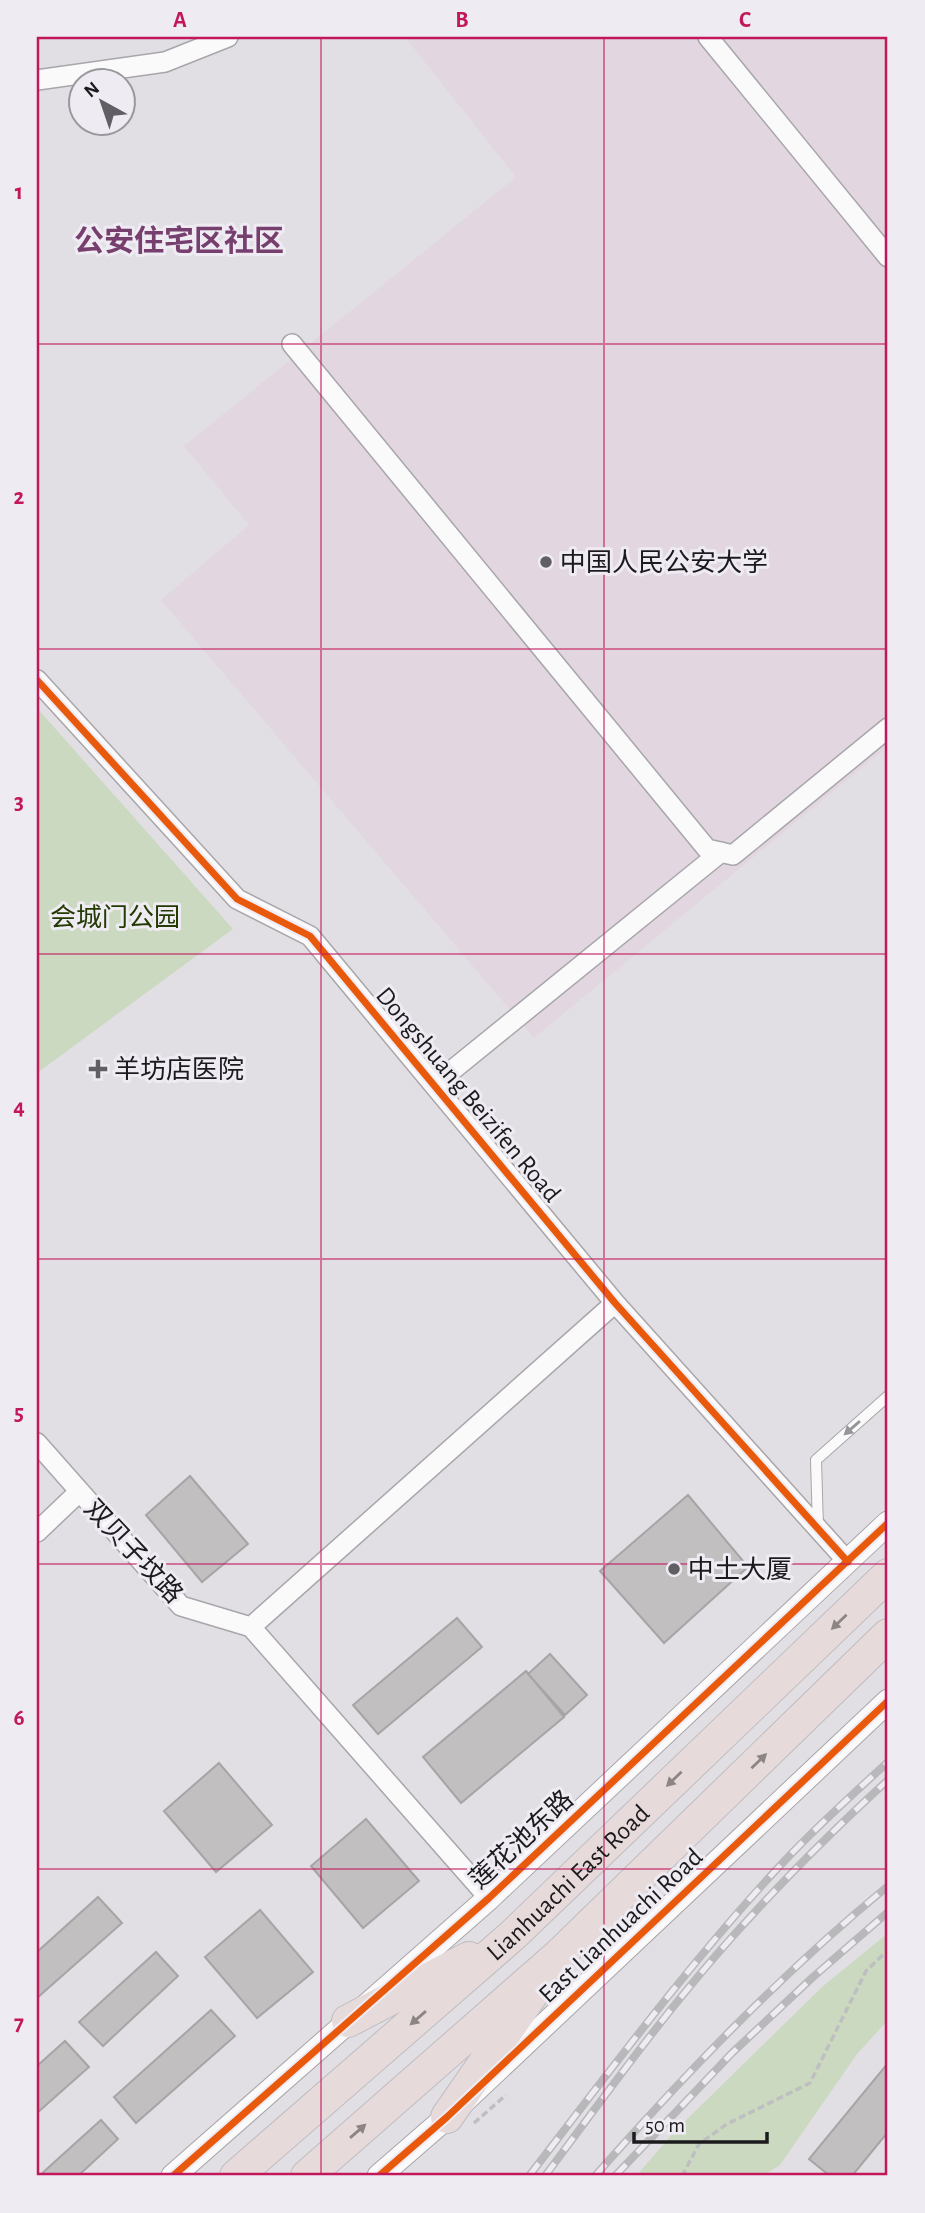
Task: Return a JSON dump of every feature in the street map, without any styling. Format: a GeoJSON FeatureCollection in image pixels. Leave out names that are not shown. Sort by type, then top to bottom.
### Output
{"type":"FeatureCollection","features":[{"type":"Feature","properties":{"kind":"highway","name":"Lianhuachi East Road"},"geometry":{"type":"LineString","coordinates":[[236,2176],[513,1935],[888,1575]]}},
{"type":"Feature","properties":{"kind":"highway","name":"Lianhuachi East Road"},"geometry":{"type":"LineString","coordinates":[[307,2176],[559,1955],[888,1635]]}},
{"type":"Feature","properties":{"kind":"highway"},"geometry":{"type":"LineString","coordinates":[[348,2021],[513,1935]]}},
{"type":"Feature","properties":{"kind":"highway"},"geometry":{"type":"LineString","coordinates":[[458,2122],[559,1955]]}},
{"type":"Feature","properties":{"kind":"street"},"geometry":{"type":"LineString","coordinates":[[37,80],[165,61],[228,37]]}},
{"type":"Feature","properties":{"kind":"street"},"geometry":{"type":"LineString","coordinates":[[708,37],[888,257]]}},
{"type":"Feature","properties":{"kind":"street"},"geometry":{"type":"LineString","coordinates":[[292,344],[707,849],[733,855],[888,728]]}},
{"type":"Feature","properties":{"kind":"street","name":"Dongshuang Beizifen Road"},"geometry":{"type":"LineString","coordinates":[[37,680],[237,899],[310,936],[615,1303],[848,1562]]}},
{"type":"Feature","properties":{"kind":"street"},"geometry":{"type":"LineString","coordinates":[[434,1085],[720,852]]}},
{"type":"Feature","properties":{"kind":"street"},"geometry":{"type":"LineString","coordinates":[[489,1898],[251,1627],[615,1303]]}},
{"type":"Feature","properties":{"kind":"street","name":"双贝子坟路"},"geometry":{"type":"LineString","coordinates":[[37,1443],[181,1606],[251,1627]]}},
{"type":"Feature","properties":{"kind":"street"},"geometry":{"type":"LineString","coordinates":[[37,1532],[79,1492]]}},
{"type":"Feature","properties":{"kind":"street","name":"莲花池东路"},"geometry":{"type":"LineString","coordinates":[[173,2176],[489,1898],[888,1523]]}},
{"type":"Feature","properties":{"kind":"street","name":"East Lianhuachi Road"},"geometry":{"type":"LineString","coordinates":[[379,2176],[458,2122],[888,1701]]}},
{"type":"Feature","properties":{"kind":"lane"},"geometry":{"type":"LineString","coordinates":[[818,1530],[816,1460],[888,1396]]}},
{"type":"Feature","properties":{"kind":"path"},"geometry":{"type":"LineString","coordinates":[[682,2176],[699,2144],[727,2124],[810,2083],[866,1971],[888,1950]]}},
{"type":"Feature","properties":{"kind":"path"},"geometry":{"type":"LineString","coordinates":[[458,2122],[506,2095]]}},
{"type":"Feature","properties":{"kind":"shaded area","name":"中国人民公安大学"},"geometry":{"type":"Polygon","coordinates":[[[405,37],[888,37],[888,746],[534,1038],[161,600],[249,525],[184,446],[516,177],[405,37]]]}},
{"type":"Feature","properties":{"kind":"green space","name":"会城门公园"},"geometry":{"type":"Polygon","coordinates":[[[37,708],[233,929],[37,1073],[37,708]]]}},
{"type":"Feature","properties":{"kind":"green space"},"geometry":{"type":"Polygon","coordinates":[[[888,1933],[888,2020],[857,2054],[780,2165],[763,2176],[636,2176],[676,2130],[822,1987],[888,1933]]]}},
{"type":"Feature","properties":{"kind":"building"},"geometry":{"type":"Polygon","coordinates":[[[190,1476],[248,1544],[202,1582],[146,1515],[190,1476]]]}},
{"type":"Feature","properties":{"kind":"building","name":"中土大厦"},"geometry":{"type":"Polygon","coordinates":[[[688,1495],[748,1567],[664,1643],[600,1571],[688,1495]]]}},
{"type":"Feature","properties":{"kind":"building"},"geometry":{"type":"Polygon","coordinates":[[[457,1618],[482,1647],[378,1734],[353,1705],[457,1618]]]}},
{"type":"Feature","properties":{"kind":"building"},"geometry":{"type":"Polygon","coordinates":[[[550,1654],[587,1695],[565,1715],[528,1674],[550,1654]]]}},
{"type":"Feature","properties":{"kind":"building"},"geometry":{"type":"Polygon","coordinates":[[[526,1671],[564,1717],[461,1803],[423,1757],[526,1671]]]}},
{"type":"Feature","properties":{"kind":"building"},"geometry":{"type":"Polygon","coordinates":[[[219,1763],[272,1825],[216,1872],[164,1811],[219,1763]]]}},
{"type":"Feature","properties":{"kind":"building"},"geometry":{"type":"Polygon","coordinates":[[[366,1819],[419,1881],[363,1928],[311,1866],[366,1819]]]}},
{"type":"Feature","properties":{"kind":"building"},"geometry":{"type":"Polygon","coordinates":[[[98,1897],[122,1923],[37,1998],[37,1952],[98,1897]]]}},
{"type":"Feature","properties":{"kind":"building"},"geometry":{"type":"Polygon","coordinates":[[[260,1910],[313,1972],[257,2018],[205,1957],[260,1910]]]}},
{"type":"Feature","properties":{"kind":"building"},"geometry":{"type":"Polygon","coordinates":[[[156,1952],[178,1976],[103,2046],[79,2022],[156,1952]]]}},
{"type":"Feature","properties":{"kind":"building"},"geometry":{"type":"Polygon","coordinates":[[[211,2010],[235,2036],[136,2123],[114,2097],[211,2010]]]}},
{"type":"Feature","properties":{"kind":"building"},"geometry":{"type":"Polygon","coordinates":[[[65,2041],[89,2067],[37,2113],[37,2066],[65,2041]]]}},
{"type":"Feature","properties":{"kind":"building"},"geometry":{"type":"Polygon","coordinates":[[[888,2063],[888,2132],[852,2176],[830,2176],[809,2159],[888,2063]]]}},
{"type":"Feature","properties":{"kind":"building"},"geometry":{"type":"Polygon","coordinates":[[[101,2120],[118,2139],[78,2176],[39,2176],[101,2120]]]}},
{"type":"Feature","properties":{"kind":"railway"},"geometry":{"type":"LineString","coordinates":[[529,2176],[722,1931],[791,1854],[888,1762]]}},
{"type":"Feature","properties":{"kind":"railway"},"geometry":{"type":"LineString","coordinates":[[545,2176],[699,1975],[803,1861],[888,1780]]}},
{"type":"Feature","properties":{"kind":"railway"},"geometry":{"type":"LineString","coordinates":[[595,2176],[664,2100],[772,1989],[888,1886]]}},
{"type":"Feature","properties":{"kind":"railway"},"geometry":{"type":"LineString","coordinates":[[615,2176],[732,2053],[888,1912]]}},
{"type":"Feature","properties":{"kind":"cycle path"},"geometry":{"type":"LineString","coordinates":[[37,680],[237,899],[310,936],[615,1303],[848,1562]]}},
{"type":"Feature","properties":{"kind":"cycle path"},"geometry":{"type":"LineString","coordinates":[[173,2176],[489,1898],[888,1523]]}},
{"type":"Feature","properties":{"kind":"cycle path"},"geometry":{"type":"LineString","coordinates":[[379,2176],[447,2117],[888,1701]]}},
{"type":"Feature","properties":{"kind":"place","name":"中国人民公安大学"},"geometry":{"type":"Point","coordinates":[546,562]}},
{"type":"Feature","properties":{"kind":"place","name":"羊坊店医院"},"geometry":{"type":"Point","coordinates":[98,1069]}},
{"type":"Feature","properties":{"kind":"place","name":"中土大厦"},"geometry":{"type":"Point","coordinates":[674,1569]}},
{"type":"Feature","properties":{"kind":"district","name":"公安住宅区社区"},"geometry":{"type":"Point","coordinates":[179,241]}}]}
